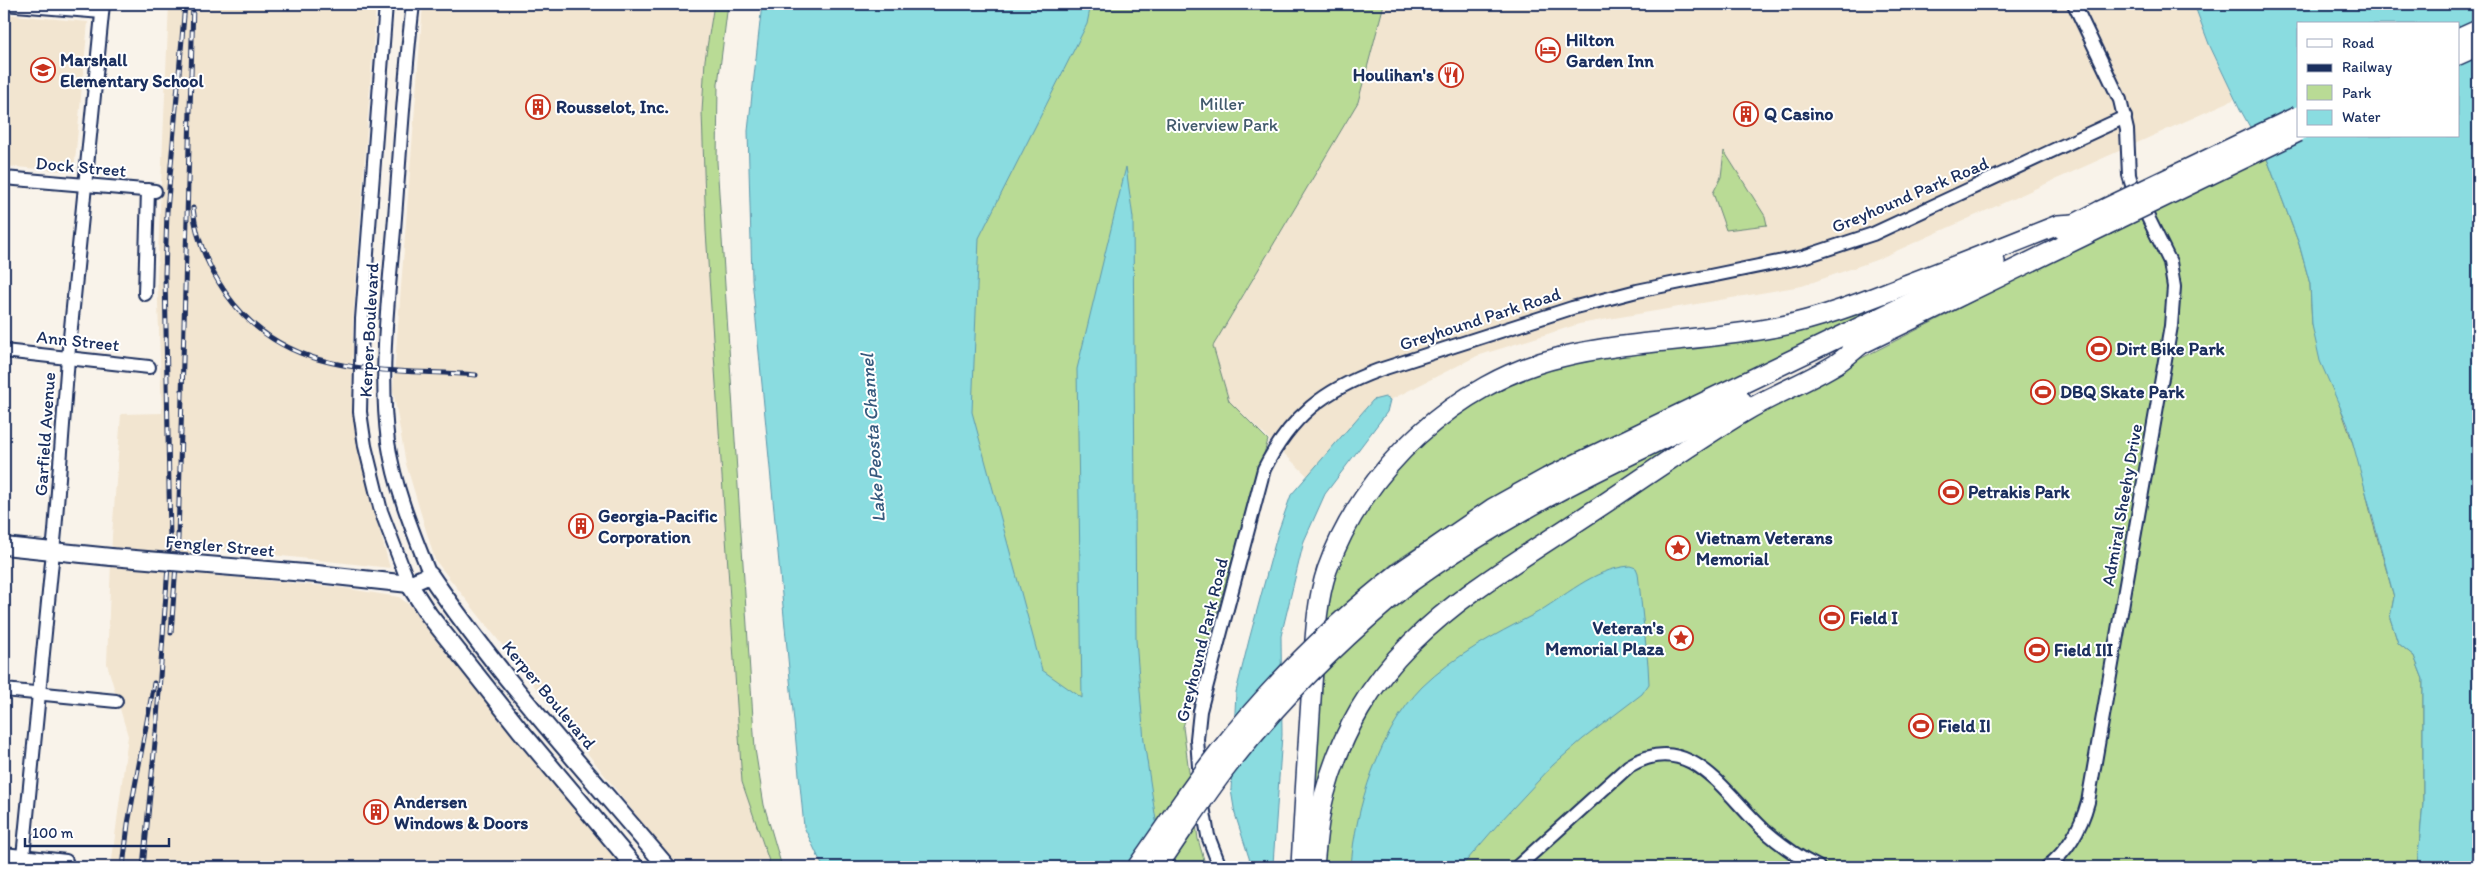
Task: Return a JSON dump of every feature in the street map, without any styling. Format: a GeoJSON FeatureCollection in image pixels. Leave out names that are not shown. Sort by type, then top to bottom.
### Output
{"type":"FeatureCollection","features":[{"type":"Feature","properties":{"kind":"highway"},"geometry":{"type":"LineString","coordinates":[[2460,37],[2478,29]]}},
{"type":"Feature","properties":{"kind":"highway"},"geometry":{"type":"LineString","coordinates":[[2460,54],[2478,46]]}},
{"type":"Feature","properties":{"kind":"highway"},"geometry":{"type":"LineString","coordinates":[[1157,867],[1228,765],[1274,711],[1404,578],[1550,494],[1861,344],[2297,117]]}},
{"type":"Feature","properties":{"kind":"highway"},"geometry":{"type":"LineString","coordinates":[[1301,867],[1317,617],[1327,570],[1347,527],[1371,489],[1398,455],[1426,428],[1453,407],[1479,391],[1521,370],[1560,357],[1643,344],[1727,336],[1817,318],[2058,225],[2103,218],[2297,132]]}},
{"type":"Feature","properties":{"kind":"highway"},"geometry":{"type":"LineString","coordinates":[[1137,867],[1219,752],[1267,696],[1334,628],[1404,578],[1485,513],[1547,478],[2074,224]]}},
{"type":"Feature","properties":{"kind":"highway"},"geometry":{"type":"LineString","coordinates":[[1314,867],[1323,798],[1342,745],[1363,704],[1388,667],[1419,634],[1440,616],[1486,583],[1682,451],[1746,411],[1836,364],[1861,344]]}},
{"type":"Feature","properties":{"kind":"main road","name":"Fengler Street"},"geometry":{"type":"LineString","coordinates":[[4,546],[408,584],[430,575]]}},
{"type":"Feature","properties":{"kind":"main road","name":"Kerper Boulevard"},"geometry":{"type":"LineString","coordinates":[[430,575],[458,616],[488,653],[668,867]]}},
{"type":"Feature","properties":{"kind":"main road","name":"Kerper Boulevard"},"geometry":{"type":"LineString","coordinates":[[408,584],[428,615],[520,730],[635,867]]}},
{"type":"Feature","properties":{"kind":"street"},"geometry":{"type":"LineString","coordinates":[[4,4],[102,8]]}},
{"type":"Feature","properties":{"kind":"street","name":"Kerper Boulevard"},"geometry":{"type":"LineString","coordinates":[[386,4],[362,319],[360,412],[364,446],[381,512],[408,584]]}},
{"type":"Feature","properties":{"kind":"street","name":"Kerper Boulevard"},"geometry":{"type":"LineString","coordinates":[[413,4],[383,387],[388,443],[394,470],[408,517],[430,575]]}},
{"type":"Feature","properties":{"kind":"street","name":"Admiral Sheehy Drive"},"geometry":{"type":"LineString","coordinates":[[2047,867],[2066,849],[2076,835],[2088,802],[2173,309],[2174,276],[2170,262],[2132,185],[2129,175],[2125,117],[2120,100],[2074,4]]}},
{"type":"Feature","properties":{"kind":"street","name":"Garfield Avenue"},"geometry":{"type":"LineString","coordinates":[[23,862],[53,550],[68,358],[102,8]]}},
{"type":"Feature","properties":{"kind":"street","name":"Greyhound Park Road"},"geometry":{"type":"LineString","coordinates":[[1220,867],[1208,836],[1200,792],[1197,739],[1200,711],[1264,469],[1281,439],[1315,402],[1336,388],[1379,370],[1572,308],[1637,291],[1803,258],[1873,234],[2125,117]]}},
{"type":"Feature","properties":{"kind":"street","name":"Dock Street"},"geometry":{"type":"LineString","coordinates":[[4,178],[152,191],[145,294]]}},
{"type":"Feature","properties":{"kind":"street","name":"Ann Street"},"geometry":{"type":"LineString","coordinates":[[4,351],[149,367]]}},
{"type":"Feature","properties":{"kind":"street"},"geometry":{"type":"LineString","coordinates":[[4,690],[116,701]]}},
{"type":"Feature","properties":{"kind":"street"},"geometry":{"type":"LineString","coordinates":[[1517,867],[1629,766],[1647,758],[1662,755],[1685,758],[1704,769],[1779,843],[1818,867]]}},
{"type":"Feature","properties":{"kind":"street"},"geometry":{"type":"LineString","coordinates":[[4,854],[23,862],[66,861]]}},
{"type":"Feature","properties":{"kind":"shaded area"},"geometry":{"type":"Polygon","coordinates":[[[169,4],[376,4],[353,322],[352,408],[359,455],[390,568],[200,547],[200,574],[343,588],[399,597],[412,607],[627,867],[111,867],[128,736],[107,664],[112,536],[121,414],[162,413],[157,277],[169,4]]]}},
{"type":"Feature","properties":{"kind":"shaded area"},"geometry":{"type":"Polygon","coordinates":[[[423,4],[714,4],[705,60],[702,112],[706,231],[742,782],[771,867],[677,867],[435,560],[406,464],[393,390],[423,4]]]}},
{"type":"Feature","properties":{"kind":"shaded area","name":"Q Casino"},"geometry":{"type":"Polygon","coordinates":[[[1384,4],[2194,4],[2209,44],[2235,99],[1876,260],[1802,286],[1579,324],[1477,356],[1390,400],[1317,485],[1229,401],[1213,346],[1358,102],[1384,4]]]}},
{"type":"Feature","properties":{"kind":"shaded area","name":"Marshall Elementary School"},"geometry":{"type":"Polygon","coordinates":[[[4,14],[88,22],[74,172],[4,166],[4,14]]]}},
{"type":"Feature","properties":{"kind":"green space"},"geometry":{"type":"Polygon","coordinates":[[[714,4],[728,4],[718,84],[717,162],[755,749],[764,805],[782,867],[771,867],[742,782],[706,231],[702,112],[705,60],[714,4]]]}},
{"type":"Feature","properties":{"kind":"green space","name":"Miller Riverview Park"},"geometry":{"type":"Polygon","coordinates":[[[1078,4],[1384,4],[1358,102],[1213,346],[1229,401],[1268,440],[1183,727],[1198,839],[1206,867],[1159,867],[1094,758],[973,584],[950,276],[1078,4]]]}},
{"type":"Feature","properties":{"kind":"green space"},"geometry":{"type":"Polygon","coordinates":[[[1724,151],[1765,216],[1767,225],[1726,230],[1713,193],[1721,177],[1724,151]]]}},
{"type":"Feature","properties":{"kind":"green space"},"geometry":{"type":"Polygon","coordinates":[[[2266,156],[2299,244],[2310,284],[2312,325],[2359,461],[2372,519],[2394,597],[2390,618],[2398,643],[2414,656],[2423,679],[2423,804],[2417,867],[1322,867],[1327,816],[1347,752],[1383,687],[1430,631],[1708,441],[1791,394],[2109,232],[2266,156]]]}},
{"type":"Feature","properties":{"kind":"green space"},"geometry":{"type":"Polygon","coordinates":[[[1881,303],[1881,305],[1867,313],[1582,450],[1488,500],[1393,563],[1323,624],[1331,582],[1343,548],[1367,503],[1436,425],[1511,381],[1557,364],[1881,303]]]}},
{"type":"Feature","properties":{"kind":"green space"},"geometry":{"type":"Polygon","coordinates":[[[1676,442],[1677,445],[1388,657],[1311,830],[1317,677],[1405,598],[1442,569],[1487,538],[1566,494],[1676,442]]]}},
{"type":"Feature","properties":{"kind":"water","name":"Lake Peosta Channel"},"geometry":{"type":"Polygon","coordinates":[[[762,4],[1091,4],[1087,24],[979,238],[972,412],[1042,670],[1082,698],[1077,369],[1126,167],[1133,218],[1136,640],[1144,741],[1163,867],[823,867],[804,827],[752,279],[748,131],[762,4]]]}},
{"type":"Feature","properties":{"kind":"water"},"geometry":{"type":"Polygon","coordinates":[[[2194,4],[2478,4],[2478,867],[2417,867],[2423,804],[2423,679],[2414,656],[2398,643],[2390,618],[2394,597],[2348,425],[2320,361],[2312,325],[2310,284],[2299,244],[2266,156],[2240,109],[2209,44],[2194,4]]]}},
{"type":"Feature","properties":{"kind":"water"},"geometry":{"type":"Polygon","coordinates":[[[1385,397],[1390,400],[1387,412],[1325,494],[1304,541],[1281,636],[1282,735],[1273,864],[1271,867],[1252,867],[1235,814],[1231,790],[1236,692],[1278,532],[1291,495],[1373,400],[1385,397]]]}},
{"type":"Feature","properties":{"kind":"water"},"geometry":{"type":"Polygon","coordinates":[[[1630,566],[1636,568],[1638,573],[1648,665],[1649,684],[1642,694],[1583,739],[1553,765],[1461,867],[1351,867],[1358,820],[1372,771],[1394,725],[1422,687],[1447,665],[1489,638],[1545,608],[1591,578],[1616,568],[1630,566]]]}},
{"type":"Feature","properties":{"kind":"railway"},"geometry":{"type":"LineString","coordinates":[[143,867],[156,732],[170,539],[165,275],[167,211],[185,4]]}},
{"type":"Feature","properties":{"kind":"railway"},"geometry":{"type":"LineString","coordinates":[[171,633],[178,538],[193,4]]}},
{"type":"Feature","properties":{"kind":"railway"},"geometry":{"type":"LineString","coordinates":[[193,208],[200,242],[220,285],[251,323],[278,342],[308,356],[339,364],[406,372],[476,375]]}},
{"type":"Feature","properties":{"kind":"railway"},"geometry":{"type":"LineString","coordinates":[[123,867],[128,824],[154,683]]}},
{"type":"Feature","properties":{"kind":"place","name":"Hilton Garden Inn"},"geometry":{"type":"Point","coordinates":[1548,50]}},
{"type":"Feature","properties":{"kind":"place","name":"Marshall Elementary School"},"geometry":{"type":"Point","coordinates":[43,70]}},
{"type":"Feature","properties":{"kind":"place","name":"Houlihan's"},"geometry":{"type":"Point","coordinates":[1451,75]}},
{"type":"Feature","properties":{"kind":"place","name":"Rousselot, Inc."},"geometry":{"type":"Point","coordinates":[538,107]}},
{"type":"Feature","properties":{"kind":"place","name":"Q Casino"},"geometry":{"type":"Point","coordinates":[1746,114]}},
{"type":"Feature","properties":{"kind":"place","name":"Dirt Bike Park"},"geometry":{"type":"Point","coordinates":[2099,349]}},
{"type":"Feature","properties":{"kind":"place","name":"DBQ Skate Park"},"geometry":{"type":"Point","coordinates":[2043,392]}},
{"type":"Feature","properties":{"kind":"place","name":"Petrakis Park"},"geometry":{"type":"Point","coordinates":[1951,492]}},
{"type":"Feature","properties":{"kind":"place","name":"Georgia-Pacific Corporation"},"geometry":{"type":"Point","coordinates":[581,526]}},
{"type":"Feature","properties":{"kind":"place","name":"Vietnam Veterans Memorial"},"geometry":{"type":"Point","coordinates":[1678,548]}},
{"type":"Feature","properties":{"kind":"place","name":"Field I"},"geometry":{"type":"Point","coordinates":[1832,618]}},
{"type":"Feature","properties":{"kind":"place","name":"Veteran's Memorial Plaza"},"geometry":{"type":"Point","coordinates":[1681,638]}},
{"type":"Feature","properties":{"kind":"place","name":"Field III"},"geometry":{"type":"Point","coordinates":[2037,650]}},
{"type":"Feature","properties":{"kind":"place","name":"Field II"},"geometry":{"type":"Point","coordinates":[1921,726]}},
{"type":"Feature","properties":{"kind":"place","name":"Andersen Windows & Doors"},"geometry":{"type":"Point","coordinates":[376,812]}}]}
